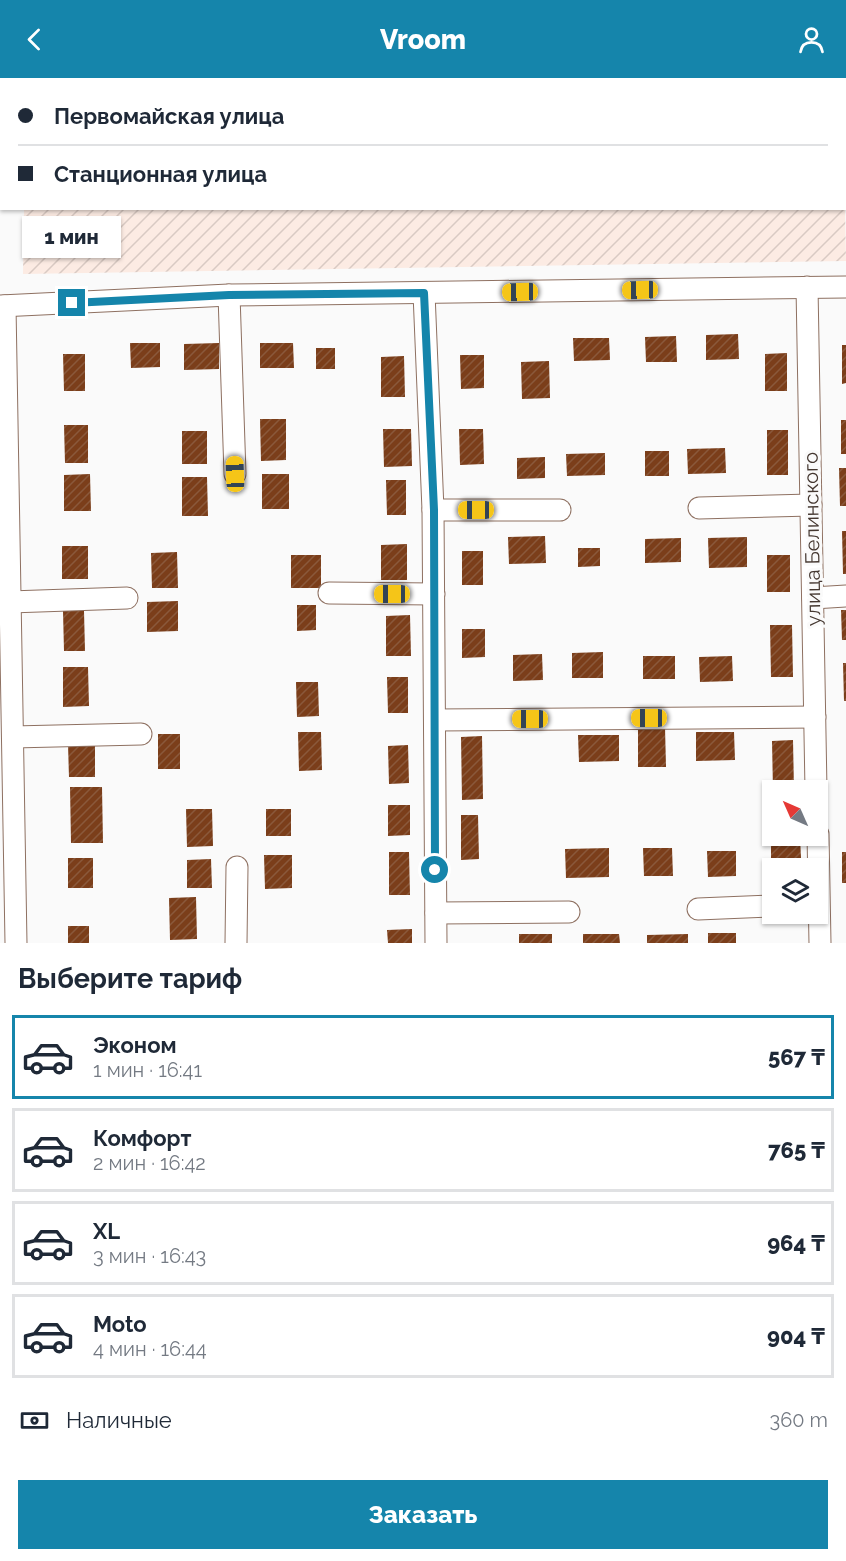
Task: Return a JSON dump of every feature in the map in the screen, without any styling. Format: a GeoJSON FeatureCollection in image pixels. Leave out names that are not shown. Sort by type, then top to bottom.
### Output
{"type":"FeatureCollection","features":[{"type":"Feature","properties":{"kind":"street","name":"улица Белинского"},"geometry":{"type":"LineString","coordinates":[[807,287],[816,780]]}},
{"type":"Feature","properties":{"kind":"street"},"geometry":{"type":"LineString","coordinates":[[16,943],[7,829],[12,737],[10,602],[5,568],[3,306],[229,295],[846,287]]}},
{"type":"Feature","properties":{"kind":"street"},"geometry":{"type":"LineString","coordinates":[[424,293],[434,510],[436,943]]}},
{"type":"Feature","properties":{"kind":"street"},"geometry":{"type":"LineString","coordinates":[[229,295],[235,474]]}},
{"type":"Feature","properties":{"kind":"street"},"geometry":{"type":"LineString","coordinates":[[699,508],[811,505]]}},
{"type":"Feature","properties":{"kind":"street"},"geometry":{"type":"LineString","coordinates":[[434,510],[560,510]]}},
{"type":"Feature","properties":{"kind":"street"},"geometry":{"type":"LineString","coordinates":[[329,593],[434,594]]}},
{"type":"Feature","properties":{"kind":"street"},"geometry":{"type":"LineString","coordinates":[[813,598],[846,596]]}},
{"type":"Feature","properties":{"kind":"street"},"geometry":{"type":"LineString","coordinates":[[10,602],[127,597]]}},
{"type":"Feature","properties":{"kind":"street"},"geometry":{"type":"LineString","coordinates":[[435,720],[814,717]]}},
{"type":"Feature","properties":{"kind":"street"},"geometry":{"type":"LineString","coordinates":[[12,737],[141,734]]}},
{"type":"Feature","properties":{"kind":"street"},"geometry":{"type":"LineString","coordinates":[[236,943],[237,867]]}},
{"type":"Feature","properties":{"kind":"street"},"geometry":{"type":"LineString","coordinates":[[698,909],[762,906]]}},
{"type":"Feature","properties":{"kind":"street"},"geometry":{"type":"LineString","coordinates":[[436,913],[568,912]]}},
{"type":"Feature","properties":{"kind":"street"},"geometry":{"type":"LineString","coordinates":[[819,924],[820,943]]}},
{"type":"Feature","properties":{"kind":"shaded area"},"geometry":{"type":"Polygon","coordinates":[[[24,210],[845,210],[846,261],[23,274],[24,210]]]}},
{"type":"Feature","properties":{"kind":"building"},"geometry":{"type":"Polygon","coordinates":[[[738,334],[739,359],[706,360],[706,335],[738,334]]]}},
{"type":"Feature","properties":{"kind":"building"},"geometry":{"type":"Polygon","coordinates":[[[676,336],[677,362],[646,362],[645,337],[676,336]]]}},
{"type":"Feature","properties":{"kind":"building"},"geometry":{"type":"Polygon","coordinates":[[[573,338],[609,338],[610,360],[574,361],[573,338]]]}},
{"type":"Feature","properties":{"kind":"building"},"geometry":{"type":"Polygon","coordinates":[[[130,343],[160,343],[160,367],[131,368],[130,343]]]}},
{"type":"Feature","properties":{"kind":"building"},"geometry":{"type":"Polygon","coordinates":[[[219,343],[219,369],[184,370],[184,344],[219,343]]]}},
{"type":"Feature","properties":{"kind":"building"},"geometry":{"type":"Polygon","coordinates":[[[260,343],[293,343],[294,368],[260,368],[260,343]]]}},
{"type":"Feature","properties":{"kind":"building"},"geometry":{"type":"Polygon","coordinates":[[[842,345],[846,345],[846,383],[842,384],[842,345]]]}},
{"type":"Feature","properties":{"kind":"building"},"geometry":{"type":"Polygon","coordinates":[[[316,348],[335,348],[335,369],[316,369],[316,348]]]}},
{"type":"Feature","properties":{"kind":"building"},"geometry":{"type":"Polygon","coordinates":[[[787,353],[787,391],[765,391],[765,354],[787,353]]]}},
{"type":"Feature","properties":{"kind":"building"},"geometry":{"type":"Polygon","coordinates":[[[63,354],[85,354],[85,391],[64,391],[63,354]]]}},
{"type":"Feature","properties":{"kind":"building"},"geometry":{"type":"Polygon","coordinates":[[[460,355],[484,355],[484,388],[461,389],[460,355]]]}},
{"type":"Feature","properties":{"kind":"building"},"geometry":{"type":"Polygon","coordinates":[[[404,356],[405,397],[381,397],[381,357],[404,356]]]}},
{"type":"Feature","properties":{"kind":"building"},"geometry":{"type":"Polygon","coordinates":[[[549,361],[550,398],[522,399],[521,362],[549,361]]]}},
{"type":"Feature","properties":{"kind":"building"},"geometry":{"type":"Polygon","coordinates":[[[260,419],[286,419],[286,460],[261,461],[260,419]]]}},
{"type":"Feature","properties":{"kind":"building"},"geometry":{"type":"Polygon","coordinates":[[[841,420],[846,420],[846,454],[841,454],[841,420]]]}},
{"type":"Feature","properties":{"kind":"building"},"geometry":{"type":"Polygon","coordinates":[[[64,425],[88,425],[88,463],[65,463],[64,425]]]}},
{"type":"Feature","properties":{"kind":"building"},"geometry":{"type":"Polygon","coordinates":[[[383,429],[411,429],[412,466],[384,467],[383,429]]]}},
{"type":"Feature","properties":{"kind":"building"},"geometry":{"type":"Polygon","coordinates":[[[459,429],[483,429],[484,464],[460,465],[459,429]]]}},
{"type":"Feature","properties":{"kind":"building"},"geometry":{"type":"Polygon","coordinates":[[[767,430],[788,430],[788,475],[767,475],[767,430]]]}},
{"type":"Feature","properties":{"kind":"building"},"geometry":{"type":"Polygon","coordinates":[[[182,431],[207,431],[207,464],[182,464],[182,431]]]}},
{"type":"Feature","properties":{"kind":"building"},"geometry":{"type":"Polygon","coordinates":[[[725,448],[726,473],[688,474],[687,449],[725,448]]]}},
{"type":"Feature","properties":{"kind":"building"},"geometry":{"type":"Polygon","coordinates":[[[645,451],[669,451],[669,476],[645,476],[645,451]]]}},
{"type":"Feature","properties":{"kind":"building"},"geometry":{"type":"Polygon","coordinates":[[[605,453],[605,475],[567,476],[566,454],[605,453]]]}},
{"type":"Feature","properties":{"kind":"building"},"geometry":{"type":"Polygon","coordinates":[[[545,457],[545,478],[517,479],[517,458],[545,457]]]}},
{"type":"Feature","properties":{"kind":"building"},"geometry":{"type":"Polygon","coordinates":[[[839,468],[846,468],[846,506],[840,506],[839,468]]]}},
{"type":"Feature","properties":{"kind":"building"},"geometry":{"type":"Polygon","coordinates":[[[90,474],[91,511],[64,511],[64,475],[90,474]]]}},
{"type":"Feature","properties":{"kind":"building"},"geometry":{"type":"Polygon","coordinates":[[[262,474],[289,474],[289,509],[262,509],[262,474]]]}},
{"type":"Feature","properties":{"kind":"building"},"geometry":{"type":"Polygon","coordinates":[[[182,477],[207,477],[208,516],[182,516],[182,477]]]}},
{"type":"Feature","properties":{"kind":"building"},"geometry":{"type":"Polygon","coordinates":[[[386,480],[406,480],[406,515],[387,515],[386,480]]]}},
{"type":"Feature","properties":{"kind":"building"},"geometry":{"type":"Polygon","coordinates":[[[842,531],[846,531],[846,574],[843,574],[842,531]]]}},
{"type":"Feature","properties":{"kind":"building"},"geometry":{"type":"Polygon","coordinates":[[[545,536],[546,563],[509,564],[508,537],[545,536]]]}},
{"type":"Feature","properties":{"kind":"building"},"geometry":{"type":"Polygon","coordinates":[[[747,537],[747,567],[709,568],[708,538],[747,537]]]}},
{"type":"Feature","properties":{"kind":"building"},"geometry":{"type":"Polygon","coordinates":[[[681,538],[681,562],[645,563],[645,539],[681,538]]]}},
{"type":"Feature","properties":{"kind":"building"},"geometry":{"type":"Polygon","coordinates":[[[407,544],[407,580],[381,580],[381,545],[407,544]]]}},
{"type":"Feature","properties":{"kind":"building"},"geometry":{"type":"Polygon","coordinates":[[[62,546],[88,546],[88,579],[62,579],[62,546]]]}},
{"type":"Feature","properties":{"kind":"building"},"geometry":{"type":"Polygon","coordinates":[[[578,548],[600,548],[600,566],[578,567],[578,548]]]}},
{"type":"Feature","properties":{"kind":"building"},"geometry":{"type":"Polygon","coordinates":[[[462,551],[483,551],[483,585],[462,585],[462,551]]]}},
{"type":"Feature","properties":{"kind":"building"},"geometry":{"type":"Polygon","coordinates":[[[177,552],[178,588],[152,588],[151,553],[177,552]]]}},
{"type":"Feature","properties":{"kind":"building"},"geometry":{"type":"Polygon","coordinates":[[[291,555],[321,555],[321,588],[291,588],[291,555]]]}},
{"type":"Feature","properties":{"kind":"building"},"geometry":{"type":"Polygon","coordinates":[[[767,555],[790,555],[790,592],[767,592],[767,555]]]}},
{"type":"Feature","properties":{"kind":"building"},"geometry":{"type":"Polygon","coordinates":[[[178,601],[178,631],[147,632],[147,602],[178,601]]]}},
{"type":"Feature","properties":{"kind":"building"},"geometry":{"type":"Polygon","coordinates":[[[297,605],[316,605],[316,630],[297,631],[297,605]]]}},
{"type":"Feature","properties":{"kind":"building"},"geometry":{"type":"Polygon","coordinates":[[[841,610],[846,610],[846,640],[842,640],[841,610]]]}},
{"type":"Feature","properties":{"kind":"building"},"geometry":{"type":"Polygon","coordinates":[[[63,611],[84,611],[85,651],[64,651],[63,611]]]}},
{"type":"Feature","properties":{"kind":"building"},"geometry":{"type":"Polygon","coordinates":[[[410,615],[411,656],[386,656],[386,616],[410,615]]]}},
{"type":"Feature","properties":{"kind":"building"},"geometry":{"type":"Polygon","coordinates":[[[770,625],[792,625],[793,677],[771,677],[770,625]]]}},
{"type":"Feature","properties":{"kind":"building"},"geometry":{"type":"Polygon","coordinates":[[[462,629],[485,629],[485,657],[462,658],[462,629]]]}},
{"type":"Feature","properties":{"kind":"building"},"geometry":{"type":"Polygon","coordinates":[[[603,652],[603,678],[572,678],[572,653],[603,652]]]}},
{"type":"Feature","properties":{"kind":"building"},"geometry":{"type":"Polygon","coordinates":[[[542,654],[543,680],[513,681],[513,655],[542,654]]]}},
{"type":"Feature","properties":{"kind":"building"},"geometry":{"type":"Polygon","coordinates":[[[643,656],[675,656],[675,679],[643,679],[643,656]]]}},
{"type":"Feature","properties":{"kind":"building"},"geometry":{"type":"Polygon","coordinates":[[[732,656],[733,681],[700,682],[699,657],[732,656]]]}},
{"type":"Feature","properties":{"kind":"building"},"geometry":{"type":"Polygon","coordinates":[[[843,663],[846,663],[846,701],[844,701],[843,663]]]}},
{"type":"Feature","properties":{"kind":"building"},"geometry":{"type":"Polygon","coordinates":[[[63,667],[88,667],[89,706],[63,707],[63,667]]]}},
{"type":"Feature","properties":{"kind":"building"},"geometry":{"type":"Polygon","coordinates":[[[387,677],[408,677],[408,713],[388,713],[387,677]]]}},
{"type":"Feature","properties":{"kind":"building"},"geometry":{"type":"Polygon","coordinates":[[[296,682],[318,682],[319,716],[297,717],[296,682]]]}},
{"type":"Feature","properties":{"kind":"building"},"geometry":{"type":"Polygon","coordinates":[[[665,727],[666,767],[638,767],[638,728],[665,727]]]}},
{"type":"Feature","properties":{"kind":"building"},"geometry":{"type":"Polygon","coordinates":[[[298,732],[321,732],[322,770],[299,771],[298,732]]]}},
{"type":"Feature","properties":{"kind":"building"},"geometry":{"type":"Polygon","coordinates":[[[696,732],[734,732],[735,760],[696,761],[696,732]]]}},
{"type":"Feature","properties":{"kind":"building"},"geometry":{"type":"Polygon","coordinates":[[[158,734],[180,734],[180,769],[158,769],[158,734]]]}},
{"type":"Feature","properties":{"kind":"building"},"geometry":{"type":"Polygon","coordinates":[[[578,735],[619,735],[619,761],[579,762],[578,735]]]}},
{"type":"Feature","properties":{"kind":"building"},"geometry":{"type":"Polygon","coordinates":[[[482,736],[483,799],[462,800],[461,737],[482,736]]]}},
{"type":"Feature","properties":{"kind":"building"},"geometry":{"type":"Polygon","coordinates":[[[793,740],[794,780],[773,780],[772,741],[793,740]]]}},
{"type":"Feature","properties":{"kind":"building"},"geometry":{"type":"Polygon","coordinates":[[[68,745],[95,745],[95,777],[69,777],[68,745]]]}},
{"type":"Feature","properties":{"kind":"building"},"geometry":{"type":"Polygon","coordinates":[[[408,745],[409,783],[389,784],[388,746],[408,745]]]}},
{"type":"Feature","properties":{"kind":"building"},"geometry":{"type":"Polygon","coordinates":[[[70,787],[102,787],[103,843],[71,843],[70,787]]]}},
{"type":"Feature","properties":{"kind":"building"},"geometry":{"type":"Polygon","coordinates":[[[388,805],[410,805],[410,835],[388,836],[388,805]]]}},
{"type":"Feature","properties":{"kind":"building"},"geometry":{"type":"Polygon","coordinates":[[[186,809],[212,809],[213,846],[187,847],[186,809]]]}},
{"type":"Feature","properties":{"kind":"building"},"geometry":{"type":"Polygon","coordinates":[[[266,809],[291,809],[291,836],[266,836],[266,809]]]}},
{"type":"Feature","properties":{"kind":"building"},"geometry":{"type":"Polygon","coordinates":[[[461,815],[478,815],[479,859],[461,860],[461,815]]]}},
{"type":"Feature","properties":{"kind":"building"},"geometry":{"type":"Polygon","coordinates":[[[771,846],[800,846],[801,858],[771,858],[771,846]]]}},
{"type":"Feature","properties":{"kind":"building"},"geometry":{"type":"Polygon","coordinates":[[[609,848],[609,877],[566,878],[565,849],[609,848]]]}},
{"type":"Feature","properties":{"kind":"building"},"geometry":{"type":"Polygon","coordinates":[[[643,848],[672,848],[673,876],[644,876],[643,848]]]}},
{"type":"Feature","properties":{"kind":"building"},"geometry":{"type":"Polygon","coordinates":[[[707,851],[736,851],[736,876],[708,877],[707,851]]]}},
{"type":"Feature","properties":{"kind":"building"},"geometry":{"type":"Polygon","coordinates":[[[389,852],[409,852],[410,895],[389,895],[389,852]]]}},
{"type":"Feature","properties":{"kind":"building"},"geometry":{"type":"Polygon","coordinates":[[[842,852],[846,852],[846,883],[842,883],[842,852]]]}},
{"type":"Feature","properties":{"kind":"building"},"geometry":{"type":"Polygon","coordinates":[[[264,855],[292,855],[292,888],[265,889],[264,855]]]}},
{"type":"Feature","properties":{"kind":"building"},"geometry":{"type":"Polygon","coordinates":[[[68,858],[93,858],[93,888],[68,888],[68,858]]]}},
{"type":"Feature","properties":{"kind":"building"},"geometry":{"type":"Polygon","coordinates":[[[211,859],[212,888],[187,888],[187,860],[211,859]]]}},
{"type":"Feature","properties":{"kind":"building"},"geometry":{"type":"Polygon","coordinates":[[[196,897],[197,939],[170,940],[169,898],[196,897]]]}},
{"type":"Feature","properties":{"kind":"building"},"geometry":{"type":"Polygon","coordinates":[[[68,926],[89,926],[89,943],[68,943],[68,926]]]}},
{"type":"Feature","properties":{"kind":"building"},"geometry":{"type":"Polygon","coordinates":[[[412,929],[412,943],[388,943],[387,930],[412,929]]]}},
{"type":"Feature","properties":{"kind":"building"},"geometry":{"type":"Polygon","coordinates":[[[708,933],[736,933],[736,943],[708,943],[708,933]]]}},
{"type":"Feature","properties":{"kind":"building"},"geometry":{"type":"Polygon","coordinates":[[[519,934],[552,934],[552,943],[519,943],[519,934]]]}},
{"type":"Feature","properties":{"kind":"building"},"geometry":{"type":"Polygon","coordinates":[[[583,934],[619,934],[620,943],[583,943],[583,934]]]}},
{"type":"Feature","properties":{"kind":"building"},"geometry":{"type":"Polygon","coordinates":[[[688,934],[688,943],[647,943],[647,935],[688,934]]]}},
{"type":"Feature","properties":{"kind":"route"},"geometry":{"type":"LineString","coordinates":[[72,303],[229,295],[424,293],[434,510],[435,870]]}}]}
